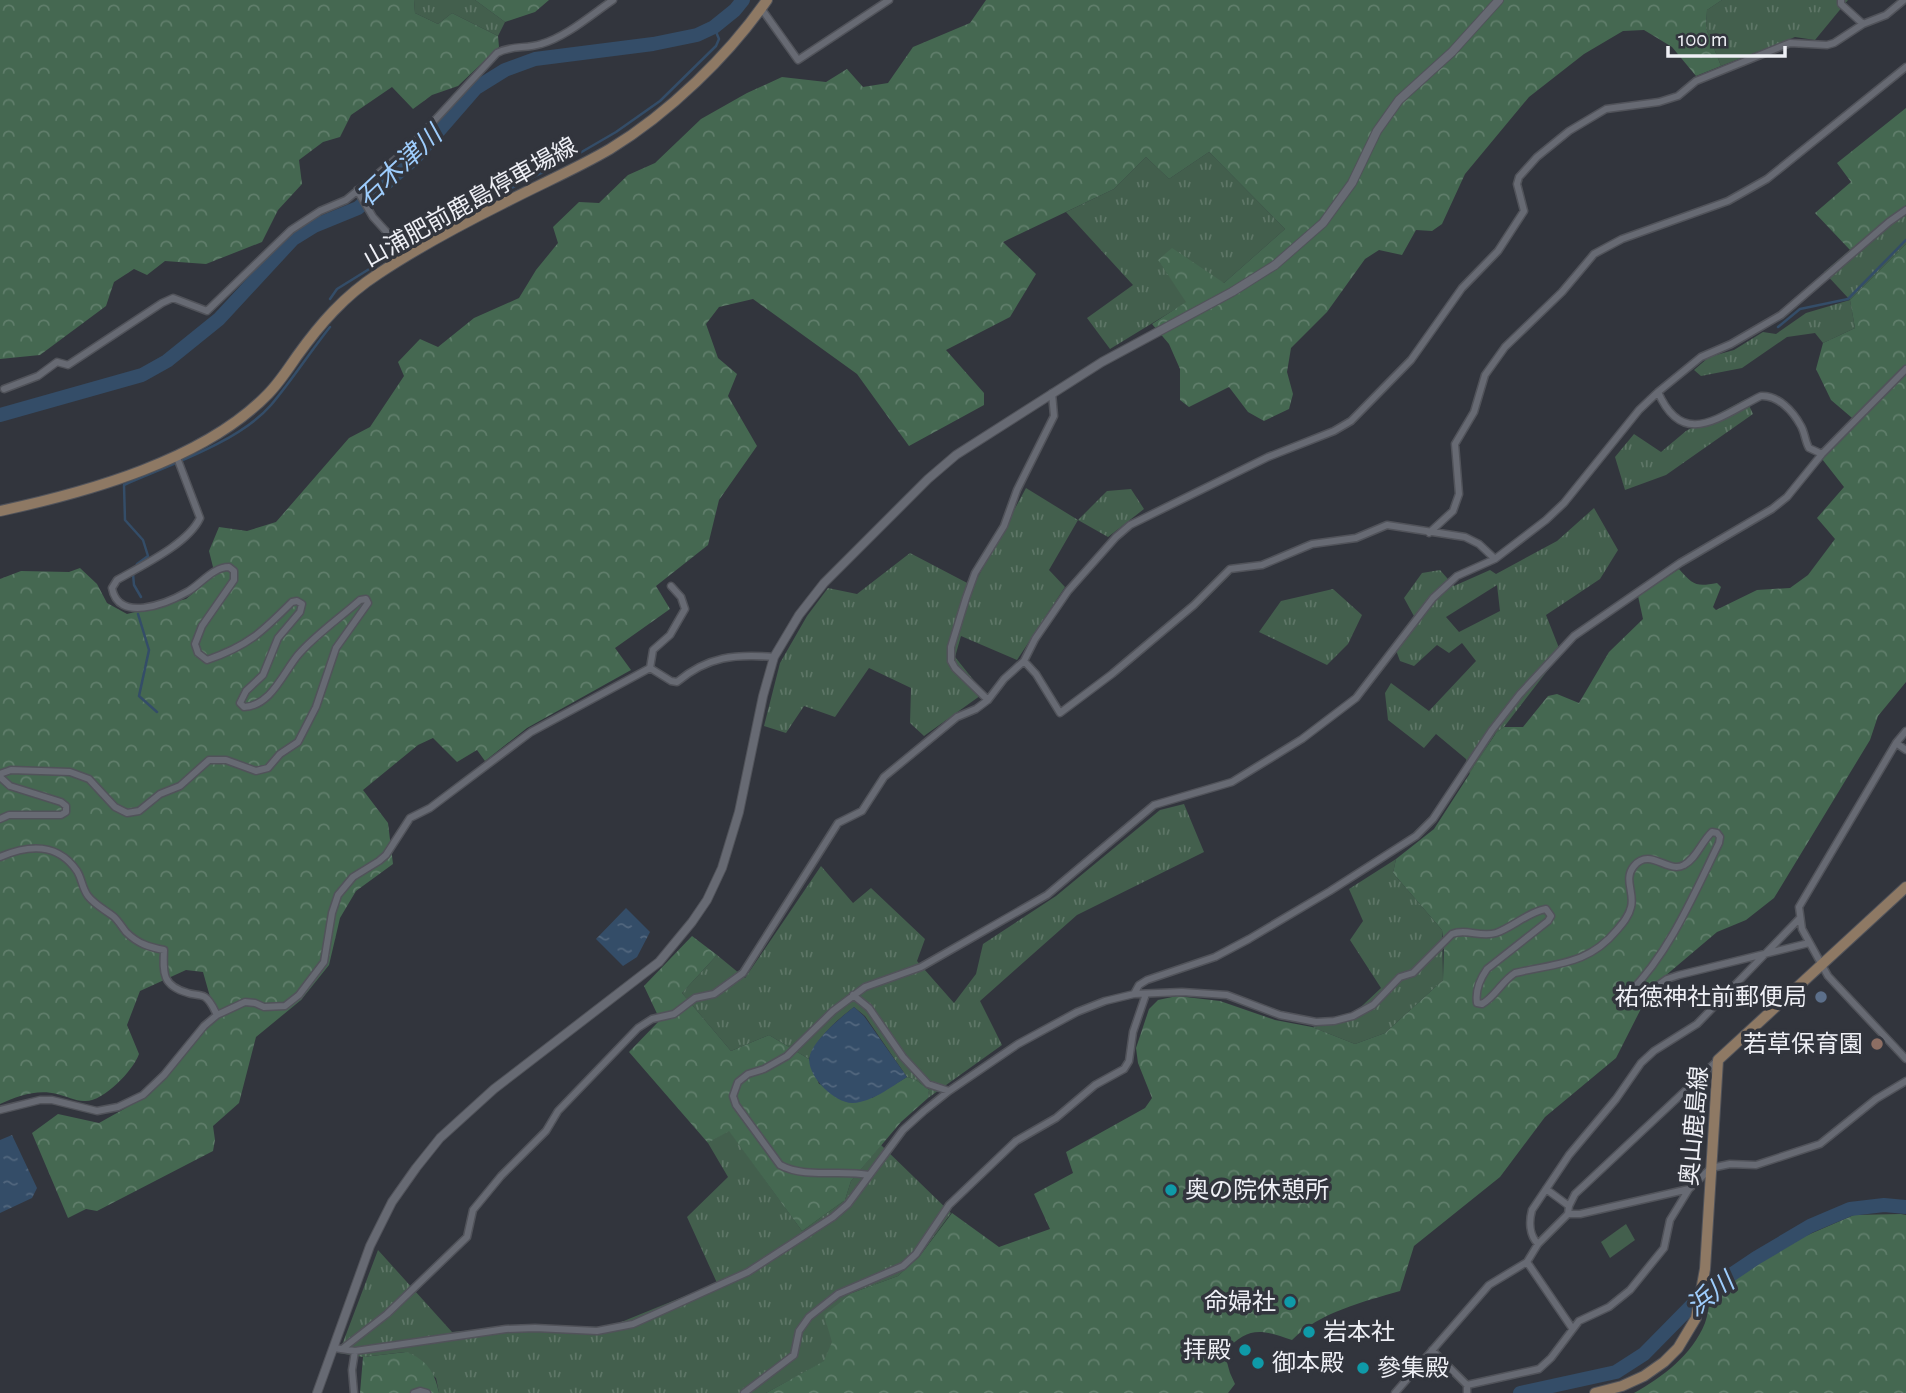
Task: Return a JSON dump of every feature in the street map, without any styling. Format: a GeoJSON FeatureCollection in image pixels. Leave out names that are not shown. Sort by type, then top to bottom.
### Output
{"type":"FeatureCollection","features":[{"type":"Feature","properties":{"kind":"main road","name":"山浦肥前鹿島停車場線"},"geometry":{"type":"LineString","coordinates":[[0,511],[67,496],[177,458],[244,417],[271,392],[317,328],[341,302],[397,254],[612,148],[677,100],[704,75],[764,4]]}},
{"type":"Feature","properties":{"kind":"main road","name":"奥山鹿島線"},"geometry":{"type":"LineString","coordinates":[[1595,1393],[1644,1377],[1664,1362],[1689,1333],[1699,1309],[1705,1269],[1718,1060],[1906,887]]}},
{"type":"Feature","properties":{"kind":"street"},"geometry":{"type":"LineString","coordinates":[[4,389],[38,376],[57,362],[68,365],[173,298],[207,311],[291,230],[320,211],[346,200],[408,149],[497,53],[509,47],[539,45],[554,39],[613,0]]}},
{"type":"Feature","properties":{"kind":"street"},"geometry":{"type":"LineString","coordinates":[[764,4],[798,60],[889,0]]}},
{"type":"Feature","properties":{"kind":"street"},"geometry":{"type":"LineString","coordinates":[[317,1393],[338,1349],[370,1246],[385,1216],[416,1168],[440,1138],[494,1089],[659,962],[677,943],[707,900],[722,868],[736,823],[774,657],[799,615],[824,583],[928,479],[956,455],[1102,362],[1232,292],[1275,265],[1323,223],[1352,183],[1377,131],[1399,100],[1452,52],[1499,0]]}},
{"type":"Feature","properties":{"kind":"street"},"geometry":{"type":"LineString","coordinates":[[1841,0],[1841,4],[1863,24]]}},
{"type":"Feature","properties":{"kind":"street"},"geometry":{"type":"LineString","coordinates":[[338,1349],[387,1314],[467,1237],[473,1210],[501,1176],[546,1130],[558,1111],[638,1028],[652,1018],[674,1014],[695,998],[714,994],[743,973],[838,823],[862,811],[884,777],[948,724],[988,699],[1004,679],[1024,661],[1035,639],[1068,592],[1116,537],[1130,525],[1268,457],[1334,431],[1351,421],[1379,394],[1410,360],[1462,288],[1498,251],[1524,211],[1517,184],[1519,177],[1537,157],[1569,131],[1606,109],[1659,102],[1678,96],[1696,81],[1790,43],[1827,45],[1863,24],[1886,15],[1904,0]]}},
{"type":"Feature","properties":{"kind":"street"},"geometry":{"type":"LineString","coordinates":[[1429,533],[1453,511],[1458,494],[1455,444],[1474,412],[1485,374],[1505,347],[1562,292],[1594,254],[1622,239],[1728,201],[1767,179],[1906,67]]}},
{"type":"Feature","properties":{"kind":"street"},"geometry":{"type":"LineString","coordinates":[[357,190],[373,217],[394,240],[397,254]]}},
{"type":"Feature","properties":{"kind":"street"},"geometry":{"type":"LineString","coordinates":[[869,1175],[856,1172],[790,1170],[779,1165],[736,1105],[733,1097],[738,1082],[748,1074],[764,1069],[787,1056],[833,1011],[865,987],[921,967],[1047,895],[1154,805],[1232,782],[1302,739],[1356,698],[1433,598],[1457,576],[1495,559],[1527,536],[1564,503],[1639,410],[1658,392],[1701,357],[1731,344],[1781,315],[1906,209]]}},
{"type":"Feature","properties":{"kind":"street"},"geometry":{"type":"LineString","coordinates":[[1135,994],[1139,985],[1147,980],[1215,957],[1249,939],[1416,836],[1433,819],[1492,730],[1561,648],[1574,636],[1680,563],[1772,509],[1787,497],[1822,454],[1906,369]]}},
{"type":"Feature","properties":{"kind":"street"},"geometry":{"type":"LineString","coordinates":[[1658,392],[1666,409],[1677,421],[1690,425],[1703,424],[1761,396],[1771,395],[1780,400],[1802,426],[1809,448],[1822,454]]}},
{"type":"Feature","properties":{"kind":"street"},"geometry":{"type":"LineString","coordinates":[[988,699],[955,668],[951,662],[951,647],[975,573],[1004,526],[1017,490],[1054,416],[1052,393]]}},
{"type":"Feature","properties":{"kind":"street"},"geometry":{"type":"LineString","coordinates":[[0,818],[9,815],[61,815],[66,811],[61,802],[10,786],[0,776],[11,770],[70,772],[89,779],[115,807],[127,813],[139,811],[160,794],[180,786],[209,760],[226,760],[256,771],[268,768],[298,742],[316,707],[336,648],[368,603],[366,598],[359,600],[298,655],[279,684],[250,707],[244,707],[240,703],[246,691],[263,675],[278,638],[300,612],[302,604],[292,602],[261,633],[234,651],[207,660],[198,653],[195,643],[202,626],[234,580],[234,570],[229,566],[222,567],[186,593],[152,605],[130,609],[119,605],[114,598],[112,588],[117,580],[171,548],[198,524],[200,518],[177,458]]}},
{"type":"Feature","properties":{"kind":"street"},"geometry":{"type":"LineString","coordinates":[[1024,661],[1036,674],[1060,713],[1112,674],[1194,605],[1230,569],[1262,565],[1312,544],[1356,538],[1387,525],[1465,537],[1479,544],[1495,559]]}},
{"type":"Feature","properties":{"kind":"street"},"geometry":{"type":"LineString","coordinates":[[650,668],[653,650],[670,635],[685,609],[681,597],[671,586]]}},
{"type":"Feature","properties":{"kind":"street"},"geometry":{"type":"LineString","coordinates":[[650,668],[677,682],[692,670],[716,659],[734,656],[774,657]]}},
{"type":"Feature","properties":{"kind":"street"},"geometry":{"type":"LineString","coordinates":[[0,1110],[40,1100],[52,1100],[97,1111],[118,1107],[143,1094],[164,1075],[204,1026],[218,1016],[245,1002],[264,1007],[285,1006],[312,979],[324,962],[332,913],[338,895],[353,877],[386,855],[410,818],[430,808],[531,732],[650,668]]}},
{"type":"Feature","properties":{"kind":"street"},"geometry":{"type":"LineString","coordinates":[[1906,731],[1896,743],[1799,907],[1802,929],[1828,976],[1906,1059]]}},
{"type":"Feature","properties":{"kind":"street"},"geometry":{"type":"LineString","coordinates":[[1896,743],[1906,750]]}},
{"type":"Feature","properties":{"kind":"street"},"geometry":{"type":"LineString","coordinates":[[338,1349],[355,1351],[506,1329],[597,1331],[633,1324],[748,1272],[833,1217],[848,1204],[903,1129],[949,1091],[1018,1044],[1062,1019],[1105,1001],[1135,994],[1182,992],[1227,995],[1280,1014],[1316,1022],[1334,1021],[1353,1016],[1373,1005],[1400,977],[1413,973],[1452,934],[1460,931],[1481,935],[1495,933],[1546,909],[1551,916],[1548,921],[1487,969],[1480,978],[1476,996],[1478,1003],[1482,1004],[1515,972],[1592,954],[1629,915],[1633,903],[1629,874],[1635,864],[1650,858],[1681,867],[1688,863],[1712,832],[1720,837],[1719,843],[1686,911],[1644,978],[1629,993],[1628,998],[1633,1002],[1638,1000],[1667,979],[1679,975],[1809,943]]}},
{"type":"Feature","properties":{"kind":"street"},"geometry":{"type":"LineString","coordinates":[[0,857],[27,847],[46,848],[62,856],[77,871],[85,893],[95,904],[115,917],[138,943],[164,950],[163,972],[170,984],[187,993],[203,996],[211,1003],[218,1016]]}},
{"type":"Feature","properties":{"kind":"street"},"geometry":{"type":"LineString","coordinates":[[1538,1244],[1532,1234],[1532,1210],[1569,1155],[1616,1099],[1641,1063],[1654,1051],[1697,1024],[1800,918]]}},
{"type":"Feature","properties":{"kind":"street"},"geometry":{"type":"LineString","coordinates":[[744,1393],[793,1356],[799,1331],[808,1317],[838,1294],[903,1266],[916,1254],[950,1205],[1016,1141],[1056,1118],[1095,1085],[1124,1069],[1129,1061],[1133,1032],[1146,994]]}},
{"type":"Feature","properties":{"kind":"street"},"geometry":{"type":"LineString","coordinates":[[853,995],[869,1008],[903,1057],[928,1084],[949,1091]]}},
{"type":"Feature","properties":{"kind":"street"},"geometry":{"type":"LineString","coordinates":[[1395,1393],[1489,1285],[1527,1262],[1538,1244],[1568,1214],[1575,1194],[1604,1164],[1718,1060]]}},
{"type":"Feature","properties":{"kind":"street"},"geometry":{"type":"LineString","coordinates":[[1432,1350],[1467,1389],[1539,1369],[1579,1321],[1617,1301],[1647,1270],[1664,1248],[1670,1220],[1689,1189],[1711,1168],[1730,1164],[1756,1165],[1820,1144],[1876,1099],[1906,1081]]}},
{"type":"Feature","properties":{"kind":"street"},"geometry":{"type":"LineString","coordinates":[[1546,1189],[1569,1206]]}},
{"type":"Feature","properties":{"kind":"street"},"geometry":{"type":"LineString","coordinates":[[1568,1214],[1580,1214],[1689,1189]]}},
{"type":"Feature","properties":{"kind":"street"},"geometry":{"type":"LineString","coordinates":[[1527,1262],[1572,1328]]}},
{"type":"Feature","properties":{"kind":"street"},"geometry":{"type":"LineString","coordinates":[[354,1393],[352,1370],[355,1351]]}},
{"type":"Feature","properties":{"kind":"street"},"geometry":{"type":"LineString","coordinates":[[414,1393],[427,1393]]}},
{"type":"Feature","properties":{"kind":"green space"},"geometry":{"type":"Polygon","coordinates":[[[0,0],[414,0],[415,13],[438,24],[452,13],[498,36],[499,47],[458,86],[432,95],[413,109],[392,87],[351,115],[340,137],[323,142],[299,160],[302,184],[278,210],[262,242],[206,264],[165,261],[147,275],[134,269],[114,282],[106,306],[40,355],[0,359],[0,0]]]}},
{"type":"Feature","properties":{"kind":"green space"},"geometry":{"type":"Polygon","coordinates":[[[414,0],[475,0],[505,22],[498,36],[452,13],[438,24],[415,13],[414,0]]]}},
{"type":"Feature","properties":{"kind":"green space"},"geometry":{"type":"Polygon","coordinates":[[[475,0],[549,0],[535,12],[505,22],[475,0]]]}},
{"type":"Feature","properties":{"kind":"green space"},"geometry":{"type":"Polygon","coordinates":[[[986,0],[1722,0],[1707,10],[1706,28],[1721,66],[1696,76],[1672,47],[1644,30],[1623,31],[1584,54],[1529,97],[1465,174],[1442,224],[1432,231],[1416,230],[1402,255],[1379,250],[1365,259],[1327,312],[1291,348],[1287,372],[1293,394],[1289,409],[1264,421],[1248,412],[1229,387],[1189,407],[1180,400],[1180,369],[1169,344],[1152,324],[1186,302],[1158,260],[1172,248],[1224,283],[1285,229],[1209,152],[1169,179],[1146,157],[1114,189],[1003,242],[1036,274],[1010,317],[946,350],[984,393],[984,405],[909,446],[857,374],[753,299],[719,307],[706,324],[718,358],[737,374],[728,396],[757,446],[719,500],[708,545],[656,586],[670,609],[615,648],[631,670],[527,728],[485,761],[477,750],[457,762],[433,738],[418,745],[363,790],[388,823],[393,864],[356,891],[340,918],[329,965],[301,1000],[256,1037],[239,1103],[213,1126],[213,1151],[97,1211],[86,1209],[68,1218],[32,1133],[58,1114],[99,1123],[149,1095],[216,1018],[203,972],[186,970],[140,991],[127,1025],[139,1054],[124,1077],[108,1091],[84,1101],[50,1093],[35,1093],[0,1104],[0,579],[21,571],[69,572],[80,568],[97,584],[107,603],[127,614],[186,599],[215,575],[209,551],[219,527],[247,531],[276,522],[349,438],[370,427],[404,376],[398,362],[420,339],[438,347],[474,318],[519,298],[536,270],[558,243],[553,227],[579,202],[599,203],[628,175],[655,163],[701,119],[782,77],[826,82],[847,69],[863,87],[888,83],[913,47],[970,23],[986,0]]]}},
{"type":"Feature","properties":{"kind":"green space"},"geometry":{"type":"Polygon","coordinates":[[[1722,0],[1848,0],[1815,40],[1795,37],[1721,66],[1706,28],[1707,10],[1722,0]]]}},
{"type":"Feature","properties":{"kind":"green space"},"geometry":{"type":"Polygon","coordinates":[[[1906,108],[1906,205],[1850,250],[1815,213],[1851,182],[1837,163],[1906,108]]]}},
{"type":"Feature","properties":{"kind":"green space"},"geometry":{"type":"Polygon","coordinates":[[[1209,152],[1285,229],[1224,283],[1159,261],[1187,302],[1110,349],[1087,318],[1133,285],[1066,212],[1114,189],[1146,157],[1169,179],[1209,152]]]}},
{"type":"Feature","properties":{"kind":"green space"},"geometry":{"type":"Polygon","coordinates":[[[1906,205],[1906,244],[1850,300],[1824,272],[1906,205]]]}},
{"type":"Feature","properties":{"kind":"green space"},"geometry":{"type":"Polygon","coordinates":[[[1906,244],[1906,682],[1878,716],[1870,740],[1774,898],[1746,920],[1717,932],[1652,987],[1616,1058],[1545,1117],[1500,1177],[1414,1246],[1400,1291],[1329,1315],[1303,1330],[1292,1340],[1263,1332],[1255,1332],[1241,1338],[1224,1352],[1235,1384],[1228,1393],[766,1393],[824,1361],[832,1342],[824,1315],[852,1293],[898,1276],[919,1257],[952,1213],[999,1247],[1050,1229],[1034,1194],[1073,1173],[1066,1152],[1145,1108],[1152,1098],[1138,1063],[1136,1048],[1149,1009],[1158,1000],[1177,996],[1220,1001],[1275,1020],[1312,1027],[1355,1044],[1385,1033],[1443,980],[1442,930],[1393,873],[1396,859],[1434,829],[1496,733],[1504,727],[1523,727],[1548,696],[1557,694],[1579,703],[1609,652],[1643,619],[1638,596],[1679,569],[1695,584],[1717,583],[1721,587],[1713,607],[1716,610],[1757,590],[1790,588],[1808,575],[1835,539],[1817,518],[1844,487],[1822,459],[1858,423],[1831,400],[1816,369],[1823,343],[1855,328],[1850,300],[1906,244]]]}},
{"type":"Feature","properties":{"kind":"green space"},"geometry":{"type":"Polygon","coordinates":[[[1850,300],[1855,328],[1823,343],[1815,333],[1787,337],[1742,368],[1701,376],[1694,370],[1709,357],[1734,350],[1763,332],[1776,334],[1806,313],[1850,300]]]}},
{"type":"Feature","properties":{"kind":"green space"},"geometry":{"type":"Polygon","coordinates":[[[1746,399],[1753,414],[1666,475],[1625,490],[1615,457],[1634,434],[1661,452],[1686,431],[1746,399]]]}},
{"type":"Feature","properties":{"kind":"green space"},"geometry":{"type":"Polygon","coordinates":[[[1026,488],[1078,520],[1049,570],[1065,587],[1017,660],[961,636],[955,657],[984,693],[924,736],[910,723],[911,688],[869,668],[835,717],[804,706],[786,733],[764,726],[780,663],[807,616],[828,588],[857,594],[910,553],[973,586],[1026,488]]]}},
{"type":"Feature","properties":{"kind":"green space"},"geometry":{"type":"Polygon","coordinates":[[[1131,489],[1144,509],[1108,537],[1078,520],[1107,491],[1131,489]]]}},
{"type":"Feature","properties":{"kind":"green space"},"geometry":{"type":"Polygon","coordinates":[[[1594,508],[1618,550],[1600,579],[1546,615],[1561,653],[1504,727],[1495,734],[1470,775],[1466,759],[1436,734],[1424,748],[1388,720],[1385,693],[1391,683],[1429,711],[1476,661],[1462,643],[1449,653],[1437,645],[1414,666],[1400,661],[1394,645],[1415,618],[1404,598],[1422,573],[1440,570],[1454,586],[1490,570],[1496,574],[1557,541],[1594,508]],[[1497,585],[1446,617],[1459,632],[1500,611],[1497,585]]]}},
{"type":"Feature","properties":{"kind":"green space"},"geometry":{"type":"Polygon","coordinates":[[[1333,589],[1362,615],[1348,644],[1327,665],[1259,632],[1281,601],[1333,589]]]}},
{"type":"Feature","properties":{"kind":"green space"},"geometry":{"type":"Polygon","coordinates":[[[1184,804],[1204,852],[1077,915],[980,1001],[1002,1045],[928,1098],[929,1090],[907,1077],[865,1016],[854,1007],[834,1023],[809,1059],[769,1035],[731,1051],[682,993],[717,955],[745,978],[821,866],[853,903],[871,888],[925,939],[917,961],[954,1003],[976,974],[983,944],[1056,896],[1160,810],[1184,804]]]}},
{"type":"Feature","properties":{"kind":"green space"},"geometry":{"type":"Polygon","coordinates":[[[1396,859],[1393,873],[1442,930],[1443,980],[1385,1033],[1355,1044],[1312,1027],[1346,1021],[1381,988],[1350,940],[1363,921],[1349,889],[1396,859]]]}},
{"type":"Feature","properties":{"kind":"green space"},"geometry":{"type":"Polygon","coordinates":[[[692,936],[717,955],[682,993],[731,1051],[769,1035],[809,1059],[819,1084],[872,1098],[907,1077],[929,1090],[928,1098],[901,1122],[851,1181],[845,1200],[802,1231],[729,1131],[708,1143],[629,1052],[660,1020],[644,986],[692,936]]]}},
{"type":"Feature","properties":{"kind":"green space"},"geometry":{"type":"Polygon","coordinates":[[[729,1130],[802,1231],[845,1200],[851,1181],[881,1145],[951,1213],[919,1257],[898,1276],[852,1293],[825,1361],[766,1393],[439,1393],[436,1378],[405,1352],[363,1357],[339,1353],[378,1250],[452,1332],[517,1326],[609,1327],[717,1283],[687,1217],[728,1177],[708,1143],[729,1130]]]}},
{"type":"Feature","properties":{"kind":"green space"},"geometry":{"type":"Polygon","coordinates":[[[1854,1215],[1906,1215],[1906,1393],[1634,1393],[1676,1364],[1692,1345],[1705,1323],[1711,1295],[1787,1244],[1854,1215]]]}},
{"type":"Feature","properties":{"kind":"green space"},"geometry":{"type":"Polygon","coordinates":[[[1626,1224],[1635,1240],[1610,1258],[1601,1242],[1626,1224]]]}},
{"type":"Feature","properties":{"kind":"green space"},"geometry":{"type":"Polygon","coordinates":[[[406,1352],[419,1358],[428,1367],[439,1393],[360,1393],[363,1357],[406,1352]]]}},
{"type":"Feature","properties":{"kind":"water"},"geometry":{"type":"Polygon","coordinates":[[[626,908],[650,932],[637,957],[623,966],[596,939],[626,908]]]}},
{"type":"Feature","properties":{"kind":"water"},"geometry":{"type":"Polygon","coordinates":[[[854,1007],[864,1016],[907,1077],[874,1097],[853,1103],[845,1102],[829,1093],[816,1078],[809,1062],[817,1042],[854,1007]]]}},
{"type":"Feature","properties":{"kind":"water"},"geometry":{"type":"Polygon","coordinates":[[[12,1135],[37,1188],[32,1198],[0,1213],[0,1140],[12,1135]]]}},
{"type":"Feature","properties":{"kind":"waterway","name":"石木津川"},"geometry":{"type":"LineString","coordinates":[[0,415],[142,375],[167,361],[219,319],[293,239],[314,226],[358,208],[416,157],[476,88],[505,70],[535,59],[653,44],[697,35],[714,27],[743,0]]}},
{"type":"Feature","properties":{"kind":"waterway"},"geometry":{"type":"LineString","coordinates":[[330,299],[337,289],[450,219],[573,157],[616,132],[660,101],[716,46],[719,39],[714,27]]}},
{"type":"Feature","properties":{"kind":"waterway"},"geometry":{"type":"LineString","coordinates":[[1778,327],[1800,309],[1848,299],[1906,240]]}},
{"type":"Feature","properties":{"kind":"waterway"},"geometry":{"type":"LineString","coordinates":[[136,568],[137,564],[148,556],[143,540],[125,520],[124,485],[222,441],[257,418],[271,405],[330,327]]}},
{"type":"Feature","properties":{"kind":"waterway"},"geometry":{"type":"LineString","coordinates":[[133,574],[134,585],[141,597]]}},
{"type":"Feature","properties":{"kind":"waterway"},"geometry":{"type":"LineString","coordinates":[[138,614],[149,650],[139,696],[157,712]]}},
{"type":"Feature","properties":{"kind":"waterway","name":"浜川"},"geometry":{"type":"LineString","coordinates":[[1520,1393],[1616,1372],[1644,1354],[1704,1293],[1810,1226],[1850,1209],[1884,1205],[1906,1207]]}},
{"type":"Feature","properties":{"kind":"place","name":"祐徳神社前郵便局"},"geometry":{"type":"Point","coordinates":[1821,997]}},
{"type":"Feature","properties":{"kind":"place","name":"若草保育園"},"geometry":{"type":"Point","coordinates":[1877,1044]}},
{"type":"Feature","properties":{"kind":"place","name":"奥の院休憩所"},"geometry":{"type":"Point","coordinates":[1171,1190]}},
{"type":"Feature","properties":{"kind":"place","name":"命婦社"},"geometry":{"type":"Point","coordinates":[1290,1302]}},
{"type":"Feature","properties":{"kind":"place","name":"岩本社"},"geometry":{"type":"Point","coordinates":[1309,1332]}},
{"type":"Feature","properties":{"kind":"place","name":"拝殿"},"geometry":{"type":"Point","coordinates":[1245,1350]}},
{"type":"Feature","properties":{"kind":"place","name":"御本殿"},"geometry":{"type":"Point","coordinates":[1258,1363]}},
{"type":"Feature","properties":{"kind":"place","name":"參集殿"},"geometry":{"type":"Point","coordinates":[1363,1368]}}]}
